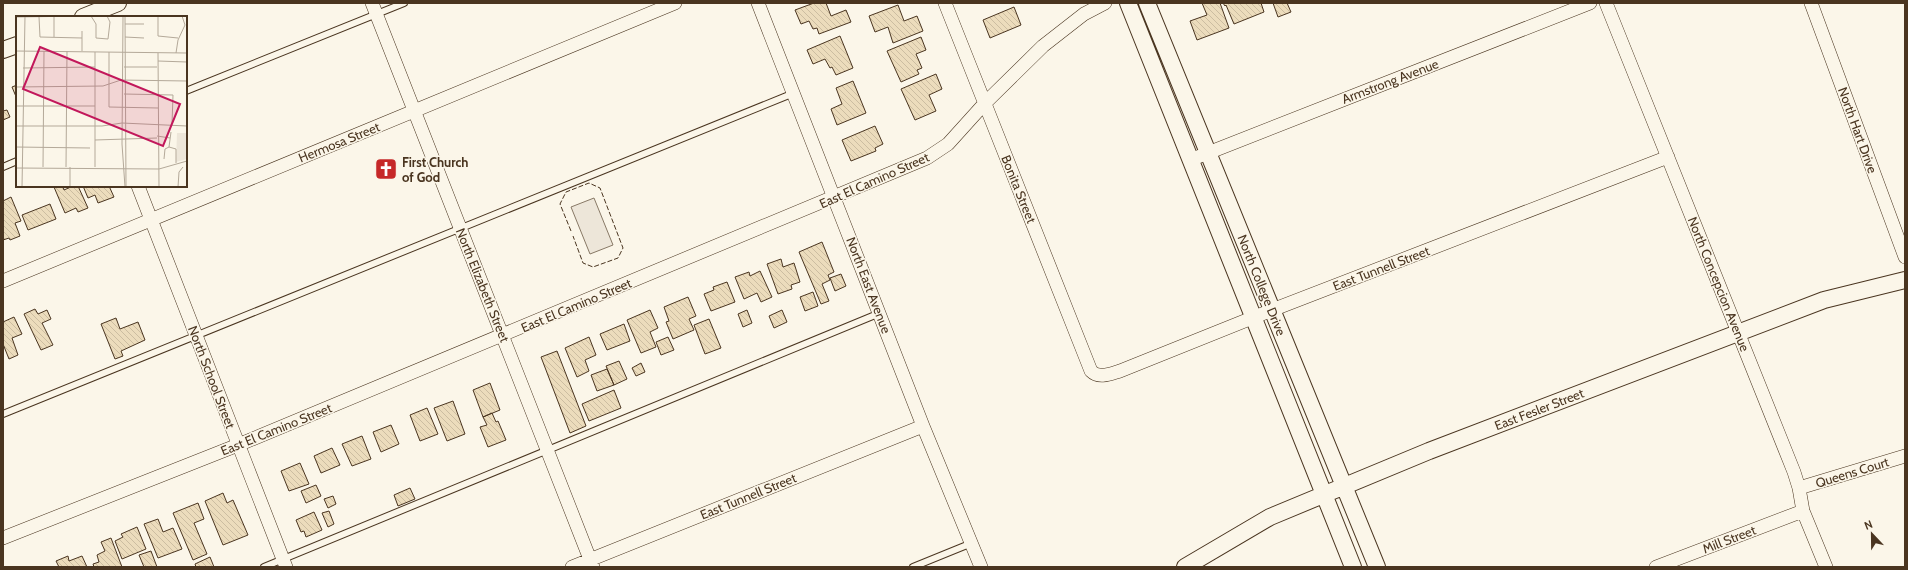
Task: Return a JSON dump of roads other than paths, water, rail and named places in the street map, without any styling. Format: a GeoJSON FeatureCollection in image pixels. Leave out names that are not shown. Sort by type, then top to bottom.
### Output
{"type":"FeatureCollection","features":[{"type":"Feature","properties":{"kind":"street"},"geometry":{"type":"LineString","coordinates":[[86,16],[118,3]]}},
{"type":"Feature","properties":{"kind":"street","name":"Hermosa Street"},"geometry":{"type":"LineString","coordinates":[[3,281],[675,3]]}},
{"type":"Feature","properties":{"kind":"street","name":"North East Avenue"},"geometry":{"type":"LineString","coordinates":[[758,3],[835,197],[923,426],[981,567]]}},
{"type":"Feature","properties":{"kind":"street","name":"Bonita Street"},"geometry":{"type":"LineString","coordinates":[[945,3],[1091,371],[1094,374]]}},
{"type":"Feature","properties":{"kind":"street","name":"East El Camino Street"},"geometry":{"type":"LineString","coordinates":[[3,538],[238,445],[503,336],[927,158],[948,144],[985,102],[1043,46],[1084,14],[1105,3]]}},
{"type":"Feature","properties":{"kind":"street","name":"North College Drive"},"geometry":{"type":"LineString","coordinates":[[1128,3],[1353,567]]}},
{"type":"Feature","properties":{"kind":"street","name":"North College Drive"},"geometry":{"type":"LineString","coordinates":[[1147,3],[1377,567]]}},
{"type":"Feature","properties":{"kind":"street","name":"Armstrong Avenue"},"geometry":{"type":"LineString","coordinates":[[1190,160],[1590,3]]}},
{"type":"Feature","properties":{"kind":"street","name":"North Concepcion Avenue"},"geometry":{"type":"LineString","coordinates":[[1606,3],[1799,488],[1803,511],[1826,567]]}},
{"type":"Feature","properties":{"kind":"street","name":"North Hart Drive"},"geometry":{"type":"LineString","coordinates":[[1811,3],[1905,257]]}},
{"type":"Feature","properties":{"kind":"street","name":"North Elizabeth Street"},"geometry":{"type":"LineString","coordinates":[[374,8],[591,563]]}},
{"type":"Feature","properties":{"kind":"street"},"geometry":{"type":"LineString","coordinates":[[3,50],[16,45]]}},
{"type":"Feature","properties":{"kind":"street","name":"East Tunnell Street"},"geometry":{"type":"LineString","coordinates":[[1094,374],[1104,376],[1120,371],[1253,317],[1668,157]]}},
{"type":"Feature","properties":{"kind":"street","name":"North School Street"},"geometry":{"type":"LineString","coordinates":[[138,187],[285,563]]}},
{"type":"Feature","properties":{"kind":"street","name":"East Fesler Street"},"geometry":{"type":"LineString","coordinates":[[1185,567],[1270,517],[1429,451],[1824,300],[1905,280]]}},
{"type":"Feature","properties":{"kind":"street","name":"East Tunnell Street"},"geometry":{"type":"LineString","coordinates":[[572,567],[591,563],[923,426]]}},
{"type":"Feature","properties":{"kind":"street","name":"Queens Court"},"geometry":{"type":"LineString","coordinates":[[1799,488],[1905,456]]}},
{"type":"Feature","properties":{"kind":"street","name":"Mill Street"},"geometry":{"type":"LineString","coordinates":[[1656,567],[1803,511]]}},
{"type":"Feature","properties":{"kind":"lane"},"geometry":{"type":"LineString","coordinates":[[187,91],[374,8],[404,3]]}},
{"type":"Feature","properties":{"kind":"lane"},"geometry":{"type":"LineString","coordinates":[[3,414],[195,334],[794,93]]}},
{"type":"Feature","properties":{"kind":"lane"},"geometry":{"type":"LineString","coordinates":[[3,167],[16,161]]}},
{"type":"Feature","properties":{"kind":"lane"},"geometry":{"type":"LineString","coordinates":[[264,567],[285,563],[547,449],[880,313]]}},
{"type":"Feature","properties":{"kind":"lane"},"geometry":{"type":"LineString","coordinates":[[913,567],[972,543]]}},
{"type":"Feature","properties":{"kind":"place","name":"First Church of God"},"geometry":{"type":"Point","coordinates":[386,169]}}]}
